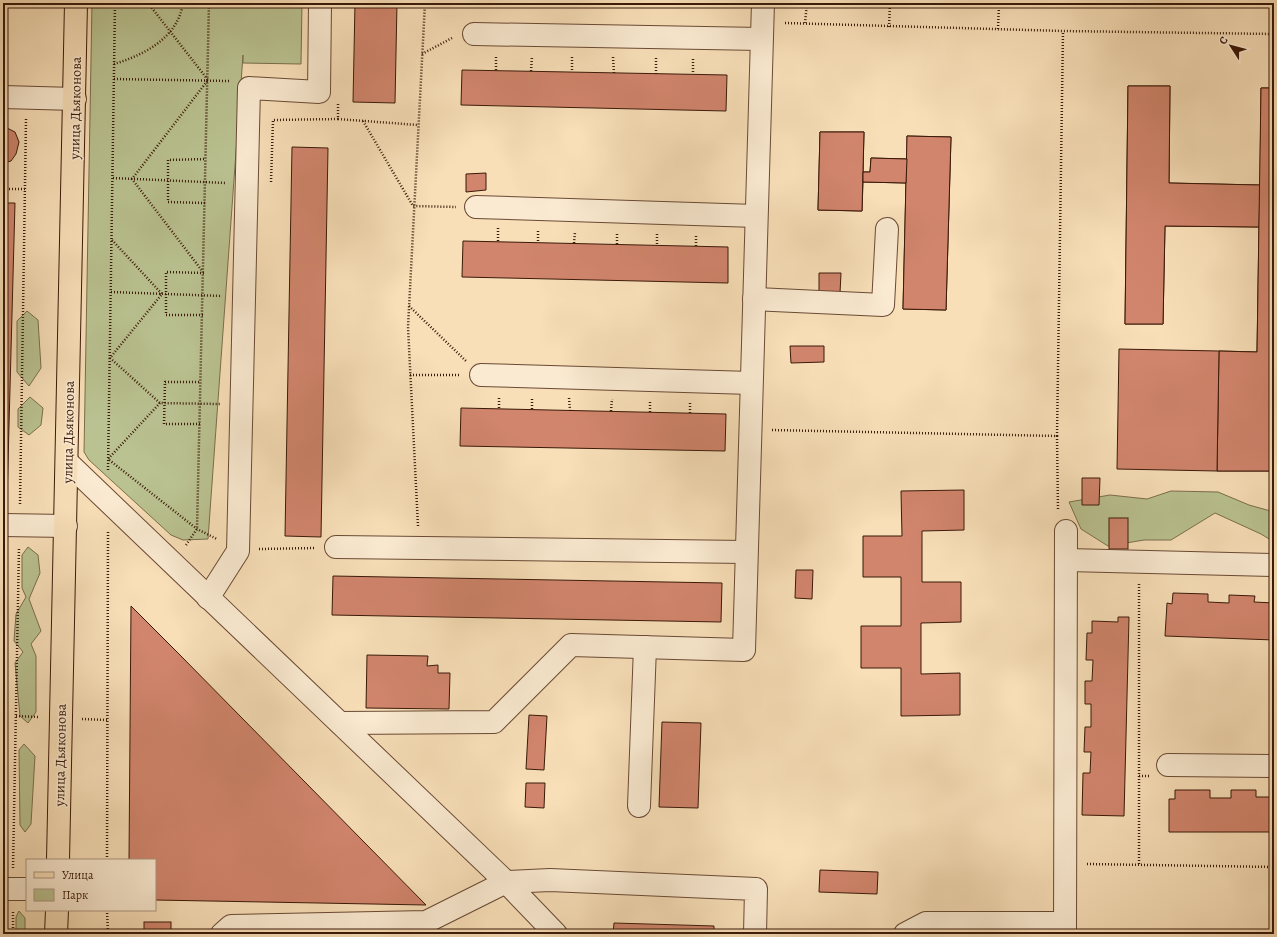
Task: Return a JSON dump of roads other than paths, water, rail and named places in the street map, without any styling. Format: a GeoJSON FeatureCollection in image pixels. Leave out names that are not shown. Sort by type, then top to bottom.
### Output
{"type":"FeatureCollection","features":[{"type":"Feature","properties":{"kind":"main road","name":"улица Дьяконова"},"geometry":{"type":"LineString","coordinates":[[58,859],[76,3]]}},
{"type":"Feature","properties":{"kind":"main road"},"geometry":{"type":"LineString","coordinates":[[56,934],[57,911]]}},
{"type":"Feature","properties":{"kind":"street"},"geometry":{"type":"LineString","coordinates":[[208,598],[238,551],[249,88],[319,92],[320,3]]}},
{"type":"Feature","properties":{"kind":"street"},"geometry":{"type":"LineString","coordinates":[[340,723],[494,722],[571,645],[744,650],[762,21],[474,34]]}},
{"type":"Feature","properties":{"kind":"street"},"geometry":{"type":"LineString","coordinates":[[13,98],[75,99]]}},
{"type":"Feature","properties":{"kind":"street"},"geometry":{"type":"LineString","coordinates":[[476,207],[756,216]]}},
{"type":"Feature","properties":{"kind":"street"},"geometry":{"type":"LineString","coordinates":[[754,299],[883,305],[886,229]]}},
{"type":"Feature","properties":{"kind":"street"},"geometry":{"type":"LineString","coordinates":[[481,375],[751,383]]}},
{"type":"Feature","properties":{"kind":"street"},"geometry":{"type":"LineString","coordinates":[[67,462],[506,882],[556,934]]}},
{"type":"Feature","properties":{"kind":"street"},"geometry":{"type":"LineString","coordinates":[[11,525],[66,526]]}},
{"type":"Feature","properties":{"kind":"street"},"geometry":{"type":"LineString","coordinates":[[905,934],[926,923],[1065,929],[1066,532]]}},
{"type":"Feature","properties":{"kind":"street"},"geometry":{"type":"LineString","coordinates":[[336,547],[746,552]]}},
{"type":"Feature","properties":{"kind":"street"},"geometry":{"type":"LineString","coordinates":[[1067,560],[1274,565]]}},
{"type":"Feature","properties":{"kind":"street"},"geometry":{"type":"LineString","coordinates":[[639,806],[645,647]]}},
{"type":"Feature","properties":{"kind":"street"},"geometry":{"type":"LineString","coordinates":[[1168,765],[1274,766]]}},
{"type":"Feature","properties":{"kind":"street"},"geometry":{"type":"LineString","coordinates":[[222,934],[231,926],[426,922],[506,882],[550,880],[756,889],[755,934]]}}]}
